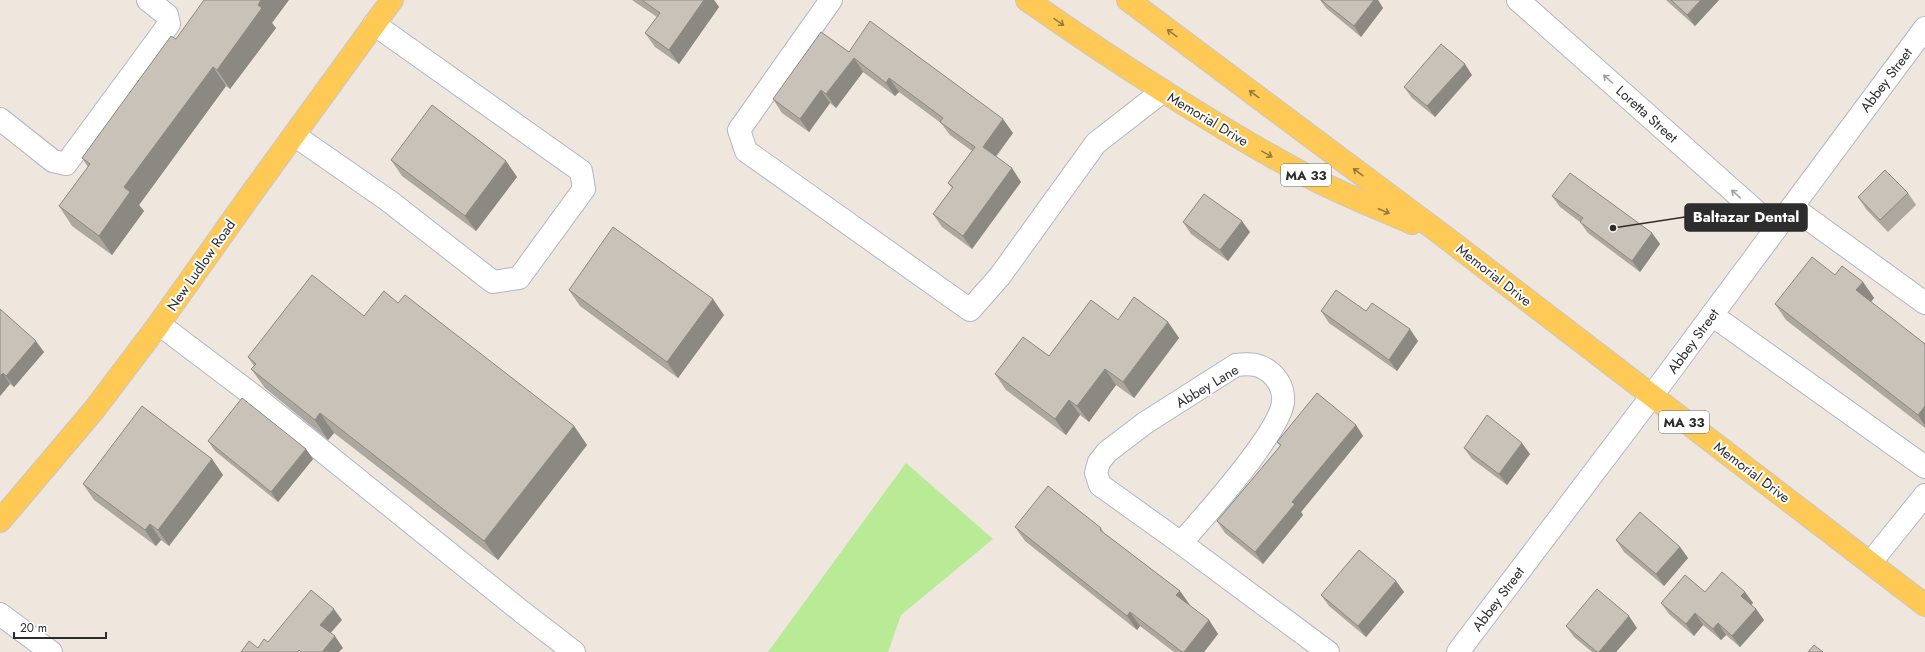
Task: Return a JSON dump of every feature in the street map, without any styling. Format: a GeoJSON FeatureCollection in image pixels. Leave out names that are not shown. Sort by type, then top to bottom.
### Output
{"type":"FeatureCollection","features":[{"type":"Feature","properties":{"kind":"main road","name":"New Ludlow Road"},"geometry":{"type":"LineString","coordinates":[[0,521],[94,410],[160,324],[392,0]]}},
{"type":"Feature","properties":{"kind":"main road","name":"Memorial Drive"},"geometry":{"type":"LineString","coordinates":[[1026,0],[1163,91],[1234,135],[1317,181],[1445,237]]}},
{"type":"Feature","properties":{"kind":"main road","name":"Memorial Drive"},"geometry":{"type":"LineString","coordinates":[[1128,0],[1445,237],[1651,397],[1871,562],[1925,605]]}},
{"type":"Feature","properties":{"kind":"street"},"geometry":{"type":"LineString","coordinates":[[0,119],[53,161],[66,164],[169,24],[167,15],[148,0]]}},
{"type":"Feature","properties":{"kind":"street"},"geometry":{"type":"LineString","coordinates":[[831,0],[739,130],[746,151],[970,310],[1000,276],[1096,143],[1163,91]]}},
{"type":"Feature","properties":{"kind":"street","name":"Loretta Street"},"geometry":{"type":"LineString","coordinates":[[1518,0],[1776,229]]}},
{"type":"Feature","properties":{"kind":"street"},"geometry":{"type":"LineString","coordinates":[[294,135],[389,201],[493,282],[519,278],[584,189],[581,171],[374,24]]}},
{"type":"Feature","properties":{"kind":"street","name":"Abbey Street"},"geometry":{"type":"LineString","coordinates":[[1458,652],[1651,397],[1925,28]]}},
{"type":"Feature","properties":{"kind":"street"},"geometry":{"type":"LineString","coordinates":[[1792,207],[1925,303]]}},
{"type":"Feature","properties":{"kind":"street"},"geometry":{"type":"LineString","coordinates":[[1712,315],[1925,467]]}},
{"type":"Feature","properties":{"kind":"street"},"geometry":{"type":"LineString","coordinates":[[160,324],[258,399],[522,612],[574,652]]}},
{"type":"Feature","properties":{"kind":"street","name":"Abbey Lane"},"geometry":{"type":"LineString","coordinates":[[1181,543],[1254,454],[1274,423],[1283,403],[1282,389],[1277,379],[1266,368],[1252,363],[1236,365],[1145,423],[1106,452],[1098,462],[1096,473],[1100,485],[1328,652]]}},
{"type":"Feature","properties":{"kind":"street"},"geometry":{"type":"LineString","coordinates":[[1871,562],[1925,495]]}},
{"type":"Feature","properties":{"kind":"street"},"geometry":{"type":"LineString","coordinates":[[0,614],[51,652]]}},
{"type":"Feature","properties":{"kind":"green space"},"geometry":{"type":"Polygon","coordinates":[[[906,463],[993,539],[901,615],[888,652],[768,652],[906,463]]]}},
{"type":"Feature","properties":{"kind":"building"},"geometry":{"type":"Polygon","coordinates":[[[204,0],[261,0],[258,5],[262,8],[217,70],[213,67],[124,187],[130,192],[99,236],[59,206],[90,164],[82,158],[171,36],[176,39],[204,0]]]}},
{"type":"Feature","properties":{"kind":"building"},"geometry":{"type":"Polygon","coordinates":[[[642,0],[704,0],[669,50],[645,33],[660,13],[642,0]]]}},
{"type":"Feature","properties":{"kind":"building"},"geometry":{"type":"Polygon","coordinates":[[[1321,0],[1374,0],[1354,26],[1321,0]]]}},
{"type":"Feature","properties":{"kind":"building"},"geometry":{"type":"Polygon","coordinates":[[[1671,0],[1701,0],[1687,15],[1671,0]]]}},
{"type":"Feature","properties":{"kind":"building"},"geometry":{"type":"Polygon","coordinates":[[[870,21],[1003,119],[983,147],[1012,168],[963,236],[933,214],[953,187],[948,183],[975,147],[940,122],[943,118],[889,78],[886,83],[854,58],[826,94],[821,90],[800,119],[773,99],[821,32],[849,52],[870,21]]]}},
{"type":"Feature","properties":{"kind":"building"},"geometry":{"type":"Polygon","coordinates":[[[1441,44],[1465,64],[1427,106],[1404,87],[1441,44]]]}},
{"type":"Feature","properties":{"kind":"building"},"geometry":{"type":"Polygon","coordinates":[[[432,105],[506,161],[465,216],[391,160],[432,105]]]}},
{"type":"Feature","properties":{"kind":"building"},"geometry":{"type":"Polygon","coordinates":[[[1885,170],[1908,193],[1880,220],[1858,197],[1885,170]]]}},
{"type":"Feature","properties":{"kind":"building"},"geometry":{"type":"Polygon","coordinates":[[[1570,173],[1652,233],[1632,261],[1580,222],[1583,218],[1552,196],[1570,173]]]}},
{"type":"Feature","properties":{"kind":"building"},"geometry":{"type":"Polygon","coordinates":[[[1204,194],[1242,221],[1220,250],[1183,222],[1204,194]]]}},
{"type":"Feature","properties":{"kind":"building"},"geometry":{"type":"Polygon","coordinates":[[[613,227],[713,299],[667,362],[569,290],[613,227]]]}},
{"type":"Feature","properties":{"kind":"building"},"geometry":{"type":"Polygon","coordinates":[[[1812,257],[1835,275],[1842,266],[1863,282],[1856,290],[1925,344],[1925,406],[1918,415],[1775,304],[1812,257]]]}},
{"type":"Feature","properties":{"kind":"building"},"geometry":{"type":"Polygon","coordinates":[[[312,275],[364,316],[384,291],[398,303],[405,295],[574,426],[484,541],[320,413],[315,420],[251,369],[256,364],[248,357],[312,275]]]}},
{"type":"Feature","properties":{"kind":"building"},"geometry":{"type":"Polygon","coordinates":[[[1336,290],[1366,311],[1372,303],[1410,329],[1389,360],[1321,311],[1336,290]]]}},
{"type":"Feature","properties":{"kind":"building"},"geometry":{"type":"Polygon","coordinates":[[[1134,297],[1168,322],[1123,382],[1105,369],[1077,406],[1069,400],[1055,419],[995,374],[1023,337],[1049,356],[1091,300],[1118,320],[1134,297]]]}},
{"type":"Feature","properties":{"kind":"building"},"geometry":{"type":"Polygon","coordinates":[[[0,309],[36,341],[6,376],[3,373],[0,376],[0,309]]]}},
{"type":"Feature","properties":{"kind":"building"},"geometry":{"type":"Polygon","coordinates":[[[1317,393],[1356,425],[1292,502],[1295,504],[1255,552],[1217,521],[1281,445],[1277,442],[1317,393]]]}},
{"type":"Feature","properties":{"kind":"building"},"geometry":{"type":"Polygon","coordinates":[[[242,398],[306,449],[271,492],[208,441],[242,398]]]}},
{"type":"Feature","properties":{"kind":"building"},"geometry":{"type":"Polygon","coordinates":[[[142,406],[212,459],[158,530],[150,524],[145,530],[83,484],[142,406]]]}},
{"type":"Feature","properties":{"kind":"building"},"geometry":{"type":"Polygon","coordinates":[[[1487,415],[1522,443],[1499,474],[1464,448],[1487,415]]]}},
{"type":"Feature","properties":{"kind":"building"},"geometry":{"type":"Polygon","coordinates":[[[1048,486],[1101,528],[1100,530],[1180,591],[1176,595],[1209,620],[1184,652],[1130,612],[1127,616],[1015,527],[1048,486]]]}},
{"type":"Feature","properties":{"kind":"building"},"geometry":{"type":"Polygon","coordinates":[[[1640,512],[1680,547],[1656,574],[1616,540],[1640,512]]]}},
{"type":"Feature","properties":{"kind":"building"},"geometry":{"type":"Polygon","coordinates":[[[1359,550],[1396,581],[1358,626],[1321,595],[1359,550]]]}},
{"type":"Feature","properties":{"kind":"building"},"geometry":{"type":"Polygon","coordinates":[[[1722,572],[1745,592],[1741,596],[1756,609],[1732,636],[1718,623],[1713,629],[1695,613],[1686,624],[1661,603],[1685,575],[1705,592],[1722,572]]]}},
{"type":"Feature","properties":{"kind":"building"},"geometry":{"type":"Polygon","coordinates":[[[1597,589],[1629,616],[1599,652],[1597,652],[1566,626],[1597,589]]]}},
{"type":"Feature","properties":{"kind":"building"},"geometry":{"type":"Polygon","coordinates":[[[311,590],[334,609],[320,625],[335,636],[322,652],[301,652],[299,650],[298,652],[241,652],[249,641],[258,648],[264,639],[268,642],[311,590]]]}},
{"type":"Feature","properties":{"kind":"building"},"geometry":{"type":"Polygon","coordinates":[[[1814,645],[1823,652],[1808,652],[1814,645]]]}},
{"type":"Feature","properties":{"kind":"place","name":"Baltazar Dental"},"geometry":{"type":"Point","coordinates":[1613,228]}}]}
